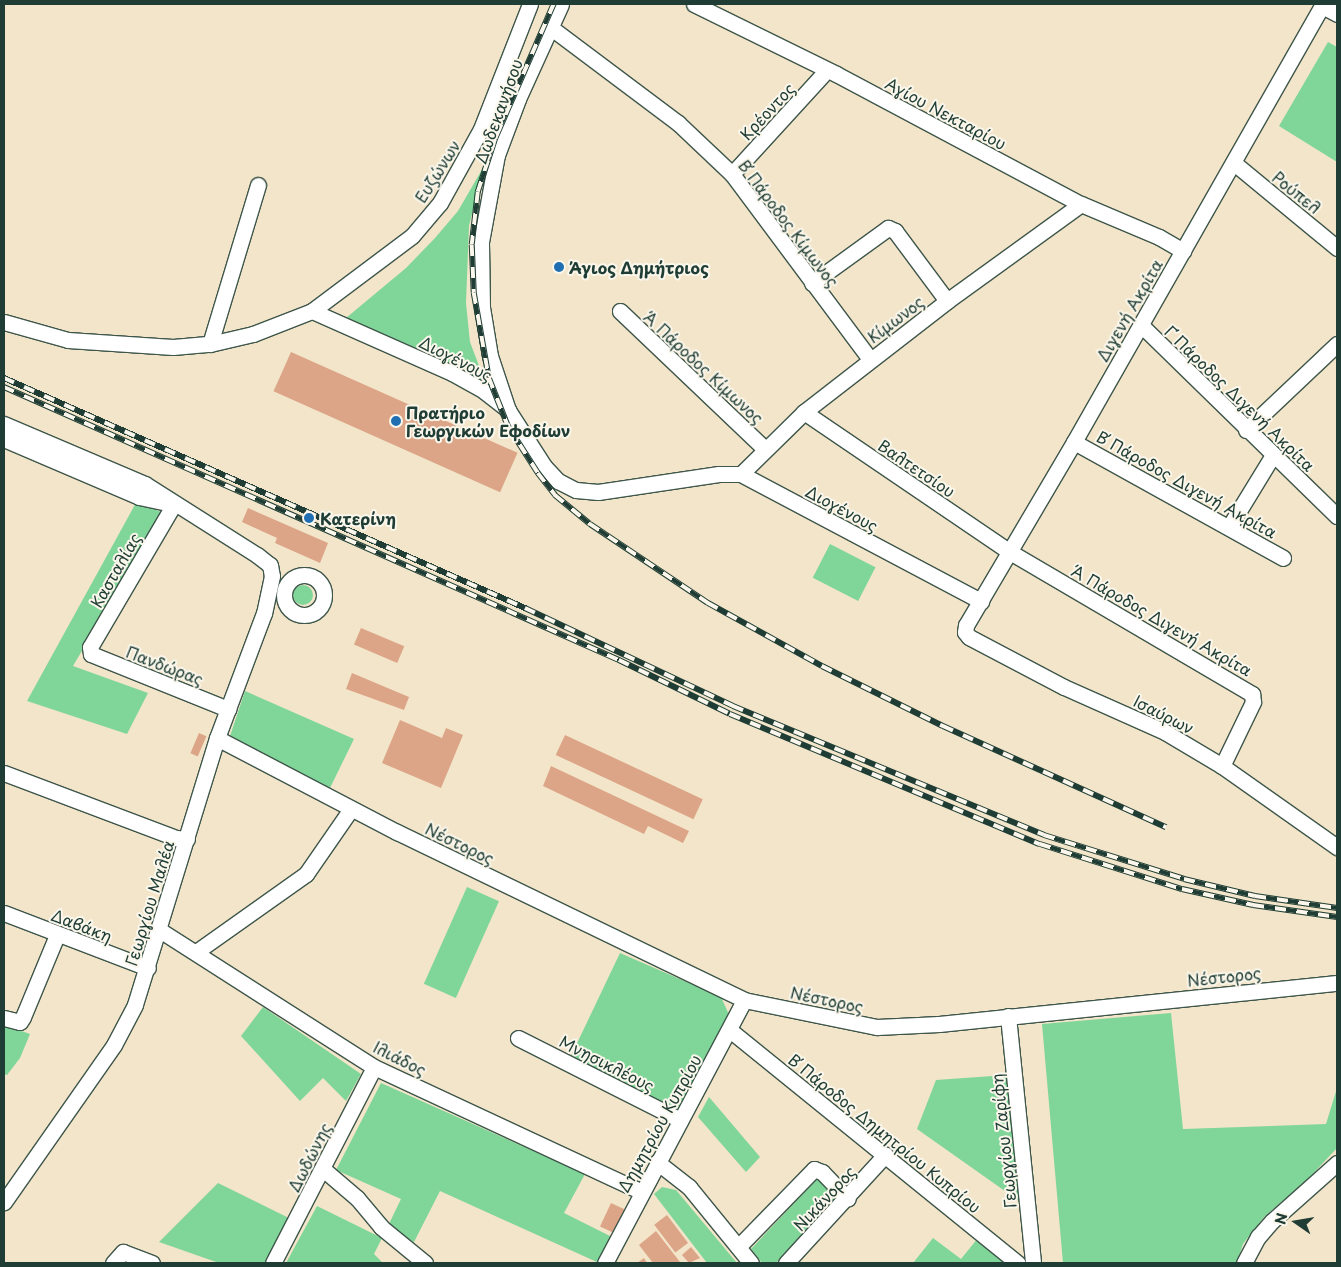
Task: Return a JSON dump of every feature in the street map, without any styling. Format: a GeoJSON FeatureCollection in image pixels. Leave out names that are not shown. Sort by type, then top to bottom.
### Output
{"type":"FeatureCollection","features":[{"type":"Feature","properties":{"kind":"street","name":"Ευζώνων"},"geometry":{"type":"LineString","coordinates":[[312,311],[412,236],[440,203],[478,136],[530,4]]}},
{"type":"Feature","properties":{"kind":"street","name":"Δωδεκανήσου"},"geometry":{"type":"LineString","coordinates":[[508,410],[490,356],[482,307],[481,242],[497,155],[561,4]]}},
{"type":"Feature","properties":{"kind":"street","name":"Αγίου Νεκταρίου"},"geometry":{"type":"LineString","coordinates":[[694,4],[827,70],[1081,204],[1159,237],[1183,251]]}},
{"type":"Feature","properties":{"kind":"street"},"geometry":{"type":"LineString","coordinates":[[1325,5],[1337,14]]}},
{"type":"Feature","properties":{"kind":"street","name":"Διγενή Ακρίτα"},"geometry":{"type":"LineString","coordinates":[[965,632],[981,600],[1325,5]]}},
{"type":"Feature","properties":{"kind":"street","name":"Β΄ Πάροδος Κίμωνος"},"geometry":{"type":"LineString","coordinates":[[550,27],[678,123],[732,174],[870,359]]}},
{"type":"Feature","properties":{"kind":"street","name":"Κρέοντος"},"geometry":{"type":"LineString","coordinates":[[732,174],[827,70]]}},
{"type":"Feature","properties":{"kind":"street","name":"Ρούπελ"},"geometry":{"type":"LineString","coordinates":[[1234,163],[1337,248]]}},
{"type":"Feature","properties":{"kind":"street"},"geometry":{"type":"LineString","coordinates":[[210,344],[258,185]]}},
{"type":"Feature","properties":{"kind":"street","name":"Κίμωνος"},"geometry":{"type":"LineString","coordinates":[[741,474],[764,448],[804,412],[870,359],[1081,204]]}},
{"type":"Feature","properties":{"kind":"street"},"geometry":{"type":"LineString","coordinates":[[812,283],[888,228],[895,231],[947,301]]}},
{"type":"Feature","properties":{"kind":"street"},"geometry":{"type":"LineString","coordinates":[[4,322],[68,340],[105,345],[210,344],[253,334],[312,311]]}},
{"type":"Feature","properties":{"kind":"street","name":"Διογένους"},"geometry":{"type":"LineString","coordinates":[[312,311],[452,373],[508,410],[544,466],[558,481],[576,490],[598,492],[719,474],[741,474],[981,600]]}},
{"type":"Feature","properties":{"kind":"street","name":"Α΄ Πάροδος Κίμωνος"},"geometry":{"type":"LineString","coordinates":[[620,311],[764,448]]}},
{"type":"Feature","properties":{"kind":"street","name":"Γ΄ Πάροδος Διγενή Ακρίτα"},"geometry":{"type":"LineString","coordinates":[[1141,325],[1246,430],[1337,516]]}},
{"type":"Feature","properties":{"kind":"street"},"geometry":{"type":"LineString","coordinates":[[1246,430],[1337,344]]}},
{"type":"Feature","properties":{"kind":"street","name":"Βαλτετσίου"},"geometry":{"type":"LineString","coordinates":[[804,412],[1010,552]]}},
{"type":"Feature","properties":{"kind":"street"},"geometry":{"type":"LineString","coordinates":[[4,424],[145,484],[270,565],[271,587],[296,614],[311,614],[317,610],[324,597],[321,583],[312,576],[298,575],[271,587]]}},
{"type":"Feature","properties":{"kind":"street"},"geometry":{"type":"LineString","coordinates":[[4,439],[140,497],[174,504]]}},
{"type":"Feature","properties":{"kind":"street","name":"Β΄ Πάροδος Διγενή Ακρίτα"},"geometry":{"type":"LineString","coordinates":[[1074,442],[1229,526],[1283,558]]}},
{"type":"Feature","properties":{"kind":"street"},"geometry":{"type":"LineString","coordinates":[[1229,526],[1273,455]]}},
{"type":"Feature","properties":{"kind":"street","name":"Κασταλίας"},"geometry":{"type":"LineString","coordinates":[[90,654],[90,647],[174,504]]}},
{"type":"Feature","properties":{"kind":"street","name":"Α΄ Πάροδος Διγενή Ακρίτα"},"geometry":{"type":"LineString","coordinates":[[1010,552],[1252,694],[1253,702],[1222,766]]}},
{"type":"Feature","properties":{"kind":"street"},"geometry":{"type":"LineString","coordinates":[[287,606],[284,592],[289,580]]}},
{"type":"Feature","properties":{"kind":"street","name":"Γεωργίου Μαλέα"},"geometry":{"type":"LineString","coordinates":[[4,1202],[118,1039],[135,1006],[217,738],[264,613],[271,587]]}},
{"type":"Feature","properties":{"kind":"street"},"geometry":{"type":"LineString","coordinates":[[264,613],[287,606]]}},
{"type":"Feature","properties":{"kind":"street","name":"Ισαύρων"},"geometry":{"type":"LineString","coordinates":[[965,632],[969,637],[1064,687],[1165,732],[1222,766],[1337,846]]}},
{"type":"Feature","properties":{"kind":"street","name":"Πανδώρας"},"geometry":{"type":"LineString","coordinates":[[90,654],[228,709]]}},
{"type":"Feature","properties":{"kind":"street","name":"Νέστορος"},"geometry":{"type":"LineString","coordinates":[[217,738],[351,810],[744,1000],[877,1027],[1008,1016],[1337,982]]}},
{"type":"Feature","properties":{"kind":"street"},"geometry":{"type":"LineString","coordinates":[[4,773],[176,838],[187,839]]}},
{"type":"Feature","properties":{"kind":"street"},"geometry":{"type":"LineString","coordinates":[[196,952],[306,874],[351,810]]}},
{"type":"Feature","properties":{"kind":"street","name":"Δαβάκη"},"geometry":{"type":"LineString","coordinates":[[4,914],[148,968]]}},
{"type":"Feature","properties":{"kind":"street","name":"Ιλιάδος"},"geometry":{"type":"LineString","coordinates":[[158,929],[374,1067],[640,1192]]}},
{"type":"Feature","properties":{"kind":"street"},"geometry":{"type":"LineString","coordinates":[[4,1018],[20,1022],[57,935]]}},
{"type":"Feature","properties":{"kind":"street","name":"Δημητρίου Κυπρίου"},"geometry":{"type":"LineString","coordinates":[[604,1263],[640,1192],[731,1031],[744,1000]]}},
{"type":"Feature","properties":{"kind":"street","name":"Γεωργίου Ζαρίφη"},"geometry":{"type":"LineString","coordinates":[[1008,1016],[1033,1263]]}},
{"type":"Feature","properties":{"kind":"street","name":"Β΄ Πάροδος Δημητρίου Κυπρίου"},"geometry":{"type":"LineString","coordinates":[[731,1031],[1018,1263]]}},
{"type":"Feature","properties":{"kind":"street","name":"Μνησικλέους"},"geometry":{"type":"LineString","coordinates":[[518,1038],[680,1120]]}},
{"type":"Feature","properties":{"kind":"street","name":"Δωδώνης"},"geometry":{"type":"LineString","coordinates":[[273,1263],[374,1067]]}},
{"type":"Feature","properties":{"kind":"street","name":"Νικάνορος"},"geometry":{"type":"LineString","coordinates":[[786,1263],[848,1199],[886,1156]]}},
{"type":"Feature","properties":{"kind":"street"},"geometry":{"type":"LineString","coordinates":[[657,1162],[689,1188],[751,1263]]}},
{"type":"Feature","properties":{"kind":"street"},"geometry":{"type":"LineString","coordinates":[[1244,1263],[1253,1245],[1272,1221],[1337,1163]]}},
{"type":"Feature","properties":{"kind":"street"},"geometry":{"type":"LineString","coordinates":[[323,1169],[357,1198],[380,1227],[425,1263]]}},
{"type":"Feature","properties":{"kind":"street"},"geometry":{"type":"LineString","coordinates":[[738,1247],[814,1169],[822,1172],[848,1199]]}},
{"type":"Feature","properties":{"kind":"street"},"geometry":{"type":"LineString","coordinates":[[1252,1263],[1253,1245]]}},
{"type":"Feature","properties":{"kind":"street"},"geometry":{"type":"LineString","coordinates":[[118,1258],[152,1263]]}},
{"type":"Feature","properties":{"kind":"green space"},"geometry":{"type":"Polygon","coordinates":[[[1328,42],[1337,47],[1337,162],[1279,126],[1328,42]]]}},
{"type":"Feature","properties":{"kind":"green space"},"geometry":{"type":"Polygon","coordinates":[[[484,166],[469,226],[466,303],[470,342],[487,387],[465,369],[346,318],[406,268],[435,238],[458,211],[484,166]]]}},
{"type":"Feature","properties":{"kind":"green space"},"geometry":{"type":"Polygon","coordinates":[[[137,501],[163,513],[73,666],[148,693],[127,734],[27,701],[137,501]]]}},
{"type":"Feature","properties":{"kind":"green space"},"geometry":{"type":"Polygon","coordinates":[[[830,544],[875,567],[858,601],[813,578],[830,544]]]}},
{"type":"Feature","properties":{"kind":"green space"},"geometry":{"type":"Polygon","coordinates":[[[299,585],[307,585],[313,591],[313,599],[307,605],[299,605],[293,599],[293,591],[299,585]]]}},
{"type":"Feature","properties":{"kind":"green space"},"geometry":{"type":"Polygon","coordinates":[[[245,691],[354,739],[328,792],[229,739],[245,691]]]}},
{"type":"Feature","properties":{"kind":"green space"},"geometry":{"type":"Polygon","coordinates":[[[467,887],[499,901],[456,998],[424,984],[467,887]]]}},
{"type":"Feature","properties":{"kind":"green space"},"geometry":{"type":"Polygon","coordinates":[[[620,953],[721,997],[731,1019],[679,1116],[570,1058],[620,953]]]}},
{"type":"Feature","properties":{"kind":"green space"},"geometry":{"type":"Polygon","coordinates":[[[263,1007],[361,1074],[346,1101],[323,1078],[300,1101],[241,1036],[263,1007]]]}},
{"type":"Feature","properties":{"kind":"green space"},"geometry":{"type":"Polygon","coordinates":[[[1171,1013],[1183,1129],[1326,1124],[1337,1088],[1337,1148],[1307,1180],[1264,1217],[1243,1244],[1237,1263],[1063,1263],[1042,1024],[1171,1013]]]}},
{"type":"Feature","properties":{"kind":"green space"},"geometry":{"type":"Polygon","coordinates":[[[4,1025],[30,1034],[20,1058],[7,1075],[4,1074],[4,1025]]]}},
{"type":"Feature","properties":{"kind":"green space"},"geometry":{"type":"Polygon","coordinates":[[[1007,1075],[1019,1201],[917,1129],[936,1080],[1007,1075]]]}},
{"type":"Feature","properties":{"kind":"green space"},"geometry":{"type":"Polygon","coordinates":[[[381,1083],[585,1174],[564,1213],[614,1238],[599,1263],[440,1191],[414,1242],[387,1228],[401,1199],[336,1170],[381,1083]]]}},
{"type":"Feature","properties":{"kind":"green space"},"geometry":{"type":"Polygon","coordinates":[[[709,1097],[760,1157],[746,1172],[698,1117],[709,1097]]]}},
{"type":"Feature","properties":{"kind":"green space"},"geometry":{"type":"Polygon","coordinates":[[[817,1179],[838,1199],[776,1263],[762,1263],[751,1249],[817,1179]]]}},
{"type":"Feature","properties":{"kind":"green space"},"geometry":{"type":"Polygon","coordinates":[[[218,1183],[291,1219],[267,1263],[219,1263],[159,1242],[218,1183]]]}},
{"type":"Feature","properties":{"kind":"green space"},"geometry":{"type":"Polygon","coordinates":[[[662,1187],[676,1190],[737,1263],[707,1263],[654,1194],[662,1187]]]}},
{"type":"Feature","properties":{"kind":"green space"},"geometry":{"type":"Polygon","coordinates":[[[317,1206],[382,1238],[374,1254],[383,1263],[286,1263],[317,1206]]]}},
{"type":"Feature","properties":{"kind":"green space"},"geometry":{"type":"Polygon","coordinates":[[[933,1238],[961,1259],[978,1238],[1010,1263],[913,1263],[933,1238]]]}},
{"type":"Feature","properties":{"kind":"building","name":"Πρατήριο Γεωργικών Εφοδίων"},"geometry":{"type":"Polygon","coordinates":[[[291,352],[518,453],[500,492],[274,391],[291,352]]]}},
{"type":"Feature","properties":{"kind":"building"},"geometry":{"type":"Polygon","coordinates":[[[248,508],[328,543],[320,563],[275,543],[277,538],[242,522],[248,508]]]}},
{"type":"Feature","properties":{"kind":"building"},"geometry":{"type":"Polygon","coordinates":[[[361,628],[404,646],[397,663],[354,645],[361,628]]]}},
{"type":"Feature","properties":{"kind":"building"},"geometry":{"type":"Polygon","coordinates":[[[352,673],[409,697],[404,710],[346,689],[352,673]]]}},
{"type":"Feature","properties":{"kind":"building"},"geometry":{"type":"Polygon","coordinates":[[[400,720],[442,738],[446,728],[463,735],[441,788],[382,763],[400,720]]]}},
{"type":"Feature","properties":{"kind":"building"},"geometry":{"type":"Polygon","coordinates":[[[199,733],[206,736],[198,756],[190,753],[199,733]]]}},
{"type":"Feature","properties":{"kind":"building"},"geometry":{"type":"Polygon","coordinates":[[[565,735],[703,799],[693,819],[556,755],[565,735]]]}},
{"type":"Feature","properties":{"kind":"building"},"geometry":{"type":"Polygon","coordinates":[[[551,766],[689,831],[683,843],[648,826],[644,834],[543,786],[551,766]]]}},
{"type":"Feature","properties":{"kind":"building"},"geometry":{"type":"Polygon","coordinates":[[[611,1203],[628,1211],[617,1235],[600,1227],[611,1203]]]}},
{"type":"Feature","properties":{"kind":"building"},"geometry":{"type":"Polygon","coordinates":[[[667,1215],[688,1243],[675,1253],[654,1225],[667,1215]]]}},
{"type":"Feature","properties":{"kind":"building"},"geometry":{"type":"Polygon","coordinates":[[[656,1231],[680,1262],[653,1263],[639,1245],[656,1231]]]}},
{"type":"Feature","properties":{"kind":"building"},"geometry":{"type":"Polygon","coordinates":[[[691,1247],[700,1258],[689,1263],[682,1255],[691,1247]]]}},
{"type":"Feature","properties":{"kind":"building"},"geometry":{"type":"Polygon","coordinates":[[[644,1258],[647,1263],[637,1263],[644,1258]]]}},
{"type":"Feature","properties":{"kind":"railway"},"geometry":{"type":"LineString","coordinates":[[554,4],[495,140],[478,192],[472,245],[474,293],[489,378],[508,426],[538,473],[555,495],[590,524],[708,603],[822,666],[943,726],[1166,827]]}},
{"type":"Feature","properties":{"kind":"railway"},"geometry":{"type":"LineString","coordinates":[[4,378],[525,608],[733,706],[1044,835],[1184,879],[1255,896],[1337,908]]}},
{"type":"Feature","properties":{"kind":"railway"},"geometry":{"type":"LineString","coordinates":[[4,387],[619,660],[730,714],[1040,844],[1182,889],[1253,905],[1337,917]]}},
{"type":"Feature","properties":{"kind":"place","name":"Άγιος Δημήτριος"},"geometry":{"type":"Point","coordinates":[559,267]}},
{"type":"Feature","properties":{"kind":"place","name":"Πρατήριο Γεωργικών Εφοδίων"},"geometry":{"type":"Point","coordinates":[396,421]}},
{"type":"Feature","properties":{"kind":"place","name":"Κατερίνη"},"geometry":{"type":"Point","coordinates":[309,518]}}]}
